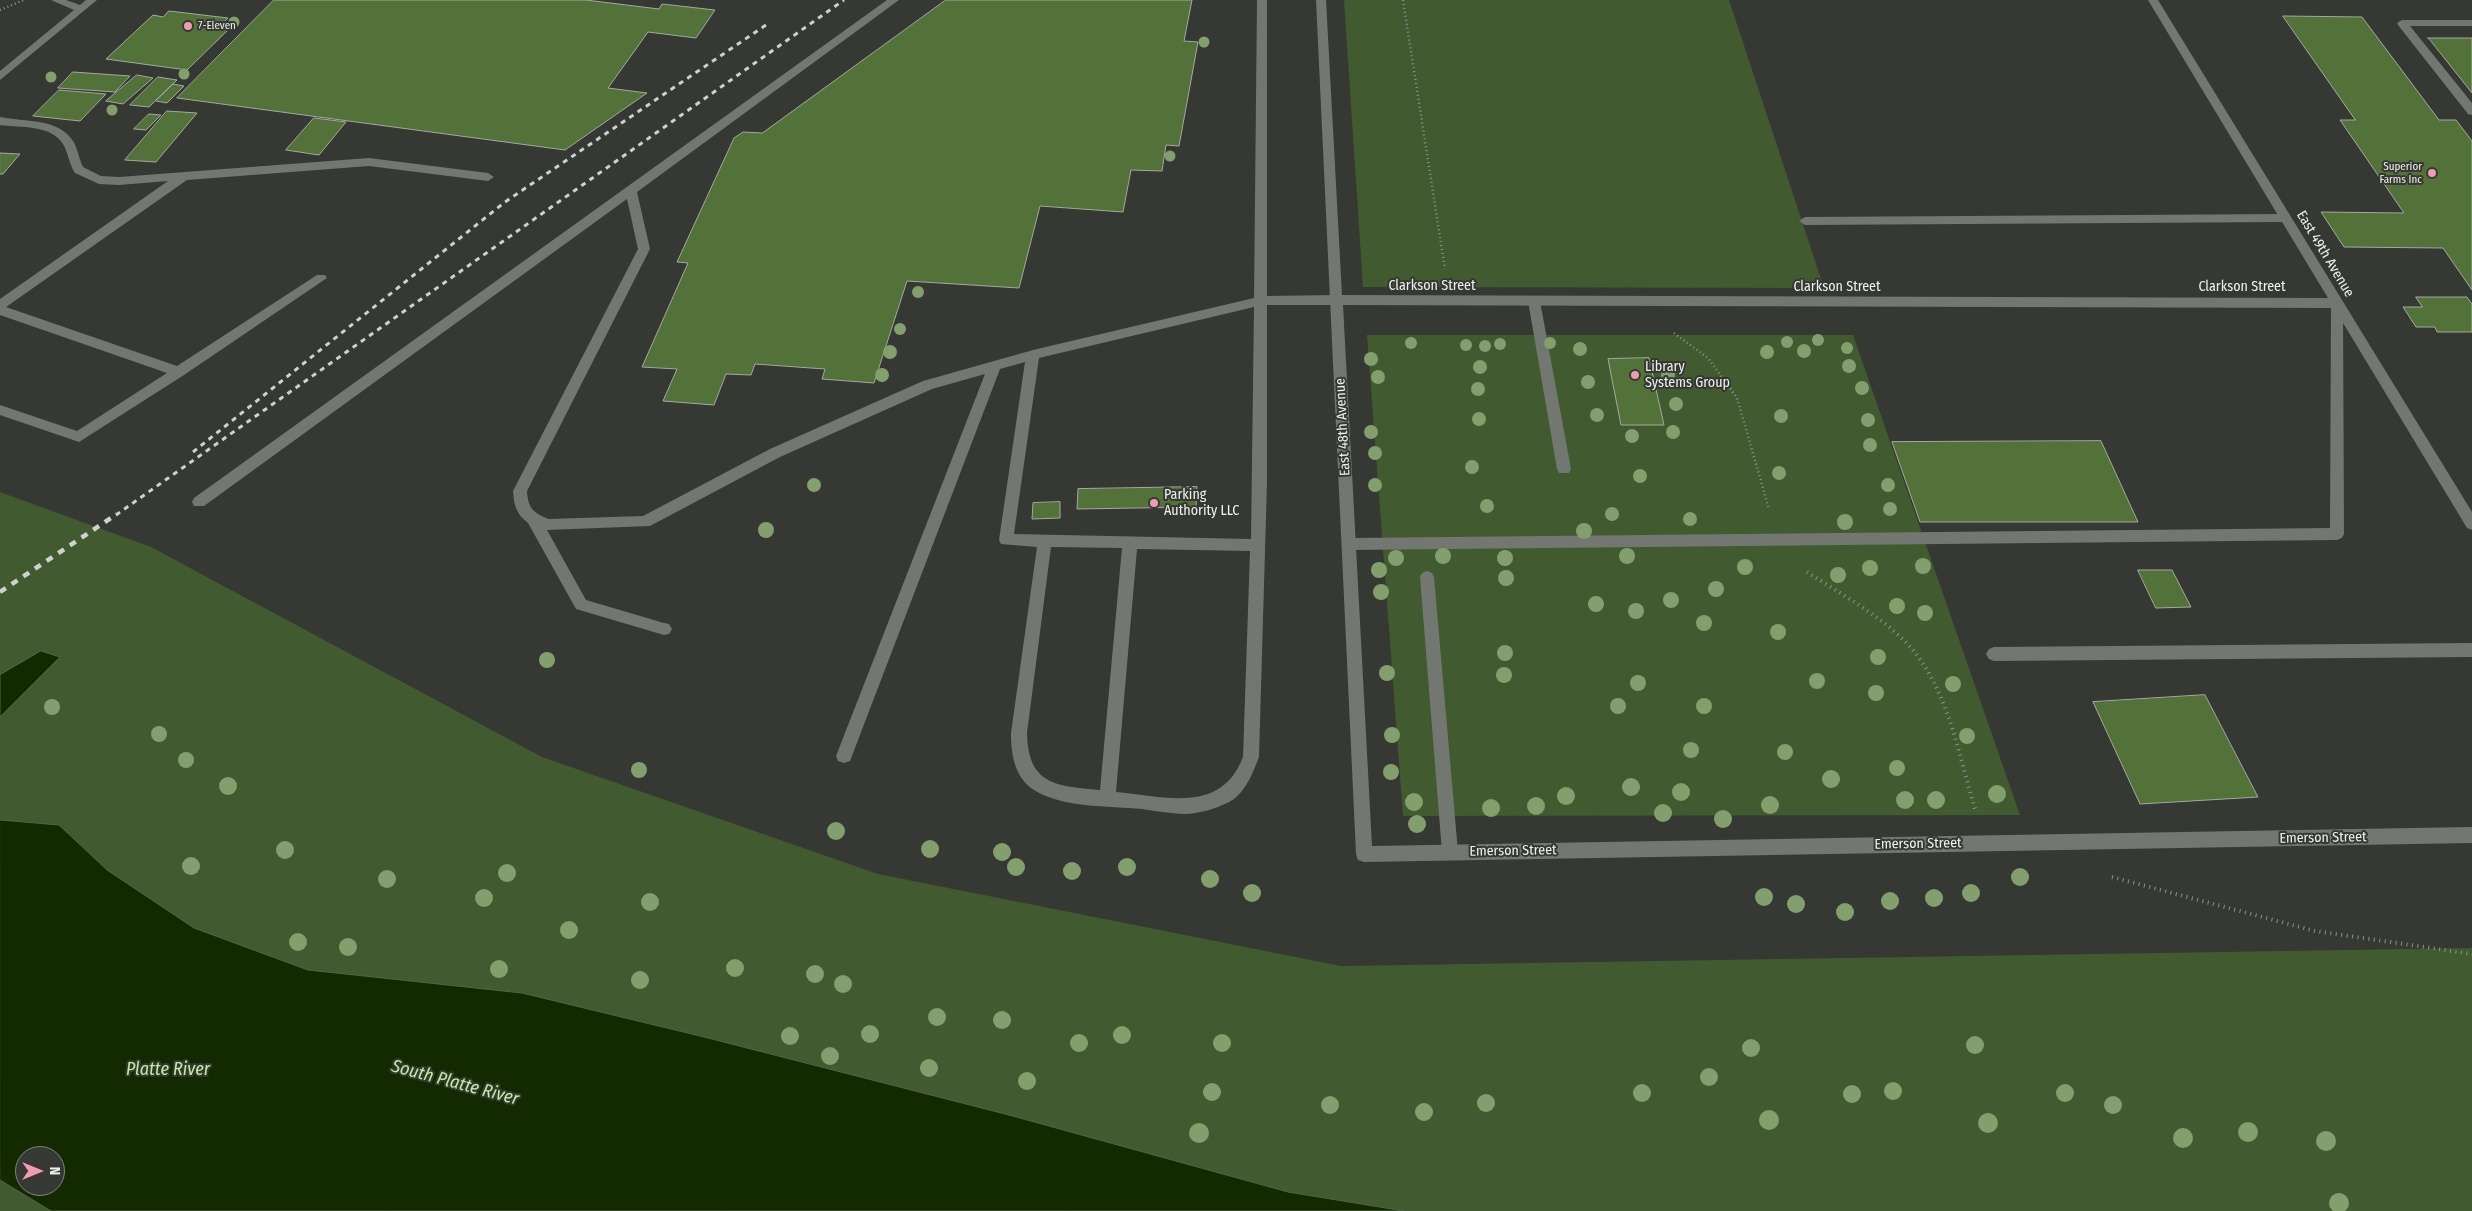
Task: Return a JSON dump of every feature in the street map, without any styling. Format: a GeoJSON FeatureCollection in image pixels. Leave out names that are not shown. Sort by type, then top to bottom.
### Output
{"type":"FeatureCollection","features":[{"type":"Feature","properties":{"kind":"street"},"geometry":{"type":"LineString","coordinates":[[56,0],[82,9]]}},
{"type":"Feature","properties":{"kind":"street"},"geometry":{"type":"LineString","coordinates":[[0,77],[92,0]]}},
{"type":"Feature","properties":{"kind":"street"},"geometry":{"type":"LineString","coordinates":[[199,502],[894,0]]}},
{"type":"Feature","properties":{"kind":"street"},"geometry":{"type":"LineString","coordinates":[[1045,541],[1018,752],[1024,770],[1036,784],[1052,792],[1187,806],[1205,804],[1223,798],[1237,787],[1246,773],[1252,757],[1258,545],[1262,0]]}},
{"type":"Feature","properties":{"kind":"street","name":"East 48th Avenue"},"geometry":{"type":"LineString","coordinates":[[1321,0],[1364,854]]}},
{"type":"Feature","properties":{"kind":"street","name":"East 49th Avenue"},"geometry":{"type":"LineString","coordinates":[[2153,0],[2472,524]]}},
{"type":"Feature","properties":{"kind":"street"},"geometry":{"type":"LineString","coordinates":[[2472,23],[2402,23],[2472,111]]}},
{"type":"Feature","properties":{"kind":"street"},"geometry":{"type":"LineString","coordinates":[[0,121],[44,128],[61,134],[69,144],[79,170],[91,177],[119,181],[369,162],[488,177]]}},
{"type":"Feature","properties":{"kind":"street"},"geometry":{"type":"LineString","coordinates":[[0,306],[184,176]]}},
{"type":"Feature","properties":{"kind":"street"},"geometry":{"type":"LineString","coordinates":[[631,191],[644,249],[520,491],[521,504],[525,512],[533,519],[581,604],[664,629]]}},
{"type":"Feature","properties":{"kind":"street"},"geometry":{"type":"LineString","coordinates":[[1805,221],[2285,218]]}},
{"type":"Feature","properties":{"kind":"street"},"geometry":{"type":"LineString","coordinates":[[0,410],[79,438],[321,278]]}},
{"type":"Feature","properties":{"kind":"street","name":"Clarkson Street"},"geometry":{"type":"LineString","coordinates":[[533,519],[548,525],[558,526],[645,522],[784,449],[928,385],[1032,356],[1260,301],[2337,303]]}},
{"type":"Feature","properties":{"kind":"street"},"geometry":{"type":"LineString","coordinates":[[1534,301],[1564,469]]}},
{"type":"Feature","properties":{"kind":"street"},"geometry":{"type":"LineString","coordinates":[[1349,544],[2337,534],[2337,303]]}},
{"type":"Feature","properties":{"kind":"street"},"geometry":{"type":"LineString","coordinates":[[0,310],[179,372]]}},
{"type":"Feature","properties":{"kind":"street"},"geometry":{"type":"LineString","coordinates":[[1032,356],[1006,540],[1258,545]]}},
{"type":"Feature","properties":{"kind":"street"},"geometry":{"type":"LineString","coordinates":[[844,756],[995,366]]}},
{"type":"Feature","properties":{"kind":"street"},"geometry":{"type":"LineString","coordinates":[[1107,799],[1130,542]]}},
{"type":"Feature","properties":{"kind":"street"},"geometry":{"type":"LineString","coordinates":[[1427,577],[1450,852]]}},
{"type":"Feature","properties":{"kind":"street"},"geometry":{"type":"LineString","coordinates":[[1994,654],[2472,650]]}},
{"type":"Feature","properties":{"kind":"street","name":"Emerson Street"},"geometry":{"type":"LineString","coordinates":[[1364,854],[2472,835]]}},
{"type":"Feature","properties":{"kind":"path"},"geometry":{"type":"LineString","coordinates":[[0,10],[24,0]]}},
{"type":"Feature","properties":{"kind":"path"},"geometry":{"type":"LineString","coordinates":[[1403,0],[1450,300]]}},
{"type":"Feature","properties":{"kind":"path"},"geometry":{"type":"LineString","coordinates":[[1670,330],[1708,358],[1737,398],[1777,539],[1797,565],[1872,616],[1912,648],[1936,685],[1987,843]]}},
{"type":"Feature","properties":{"kind":"path"},"geometry":{"type":"LineString","coordinates":[[2103,874],[2315,931],[2472,954]]}},
{"type":"Feature","properties":{"kind":"shaded area"},"geometry":{"type":"Polygon","coordinates":[[[1344,0],[1729,0],[1824,288],[1363,287],[1344,0]]]}},
{"type":"Feature","properties":{"kind":"shaded area"},"geometry":{"type":"Polygon","coordinates":[[[1367,335],[1853,335],[2020,815],[1403,816],[1367,335]]]}},
{"type":"Feature","properties":{"kind":"shaded area"},"geometry":{"type":"Polygon","coordinates":[[[0,492],[151,547],[542,757],[878,874],[1341,966],[2472,948],[2472,1211],[1404,1211],[1289,1192],[1009,1115],[704,1037],[522,993],[308,970],[194,928],[107,870],[59,825],[0,820],[0,717],[60,657],[41,651],[0,675],[0,492]]]}},
{"type":"Feature","properties":{"kind":"shaded area"},"geometry":{"type":"Polygon","coordinates":[[[0,1175],[15,1183],[15,1196],[37,1196],[64,1211],[0,1211],[0,1175]]]}},
{"type":"Feature","properties":{"kind":"water"},"geometry":{"type":"Polygon","coordinates":[[[41,651],[60,657],[0,717],[0,675],[41,651]]]}},
{"type":"Feature","properties":{"kind":"water","name":"Platte River"},"geometry":{"type":"Polygon","coordinates":[[[0,820],[59,825],[107,870],[194,928],[308,970],[522,993],[704,1037],[1009,1115],[1288,1192],[1404,1211],[51,1211],[26,1196],[65,1196],[65,1146],[15,1146],[15,1189],[0,1180],[0,820]]]}},
{"type":"Feature","properties":{"kind":"building"},"geometry":{"type":"Polygon","coordinates":[[[274,0],[586,0],[659,9],[662,4],[715,10],[696,38],[648,32],[608,88],[647,93],[565,150],[177,98],[274,0]]]}},
{"type":"Feature","properties":{"kind":"building"},"geometry":{"type":"Polygon","coordinates":[[[946,0],[1192,0],[1184,41],[1198,42],[1179,146],[1166,145],[1162,171],[1131,170],[1123,212],[1040,206],[1019,288],[907,281],[874,383],[822,379],[825,369],[755,364],[751,375],[726,374],[714,405],[663,401],[677,369],[642,367],[688,263],[677,262],[734,138],[743,132],[762,133],[946,0]]]}},
{"type":"Feature","properties":{"kind":"building"},"geometry":{"type":"Polygon","coordinates":[[[169,11],[228,18],[221,25],[232,26],[187,70],[106,59],[153,15],[163,17],[169,11]]]}},
{"type":"Feature","properties":{"kind":"building"},"geometry":{"type":"Polygon","coordinates":[[[2283,16],[2362,17],[2439,120],[2456,120],[2472,141],[2472,290],[2443,248],[2344,247],[2321,212],[2404,213],[2340,120],[2355,120],[2283,16]]]}},
{"type":"Feature","properties":{"kind":"building"},"geometry":{"type":"Polygon","coordinates":[[[2428,38],[2472,38],[2472,93],[2430,40],[2428,38]]]}},
{"type":"Feature","properties":{"kind":"building"},"geometry":{"type":"Polygon","coordinates":[[[73,72],[130,76],[115,92],[58,88],[73,72]]]}},
{"type":"Feature","properties":{"kind":"building"},"geometry":{"type":"Polygon","coordinates":[[[137,75],[153,78],[123,104],[106,101],[137,75]]]}},
{"type":"Feature","properties":{"kind":"building"},"geometry":{"type":"Polygon","coordinates":[[[158,77],[177,80],[149,107],[130,105],[158,77]]]}},
{"type":"Feature","properties":{"kind":"building"},"geometry":{"type":"Polygon","coordinates":[[[173,84],[184,86],[167,103],[156,101],[173,84]]]}},
{"type":"Feature","properties":{"kind":"building"},"geometry":{"type":"Polygon","coordinates":[[[59,90],[106,94],[80,121],[33,116],[59,90]]]}},
{"type":"Feature","properties":{"kind":"building"},"geometry":{"type":"Polygon","coordinates":[[[167,111],[197,113],[156,162],[125,160],[167,111]]]}},
{"type":"Feature","properties":{"kind":"building"},"geometry":{"type":"Polygon","coordinates":[[[149,114],[161,115],[146,130],[134,129],[149,114]]]}},
{"type":"Feature","properties":{"kind":"building"},"geometry":{"type":"Polygon","coordinates":[[[314,118],[346,122],[319,155],[286,150],[314,118]]]}},
{"type":"Feature","properties":{"kind":"building"},"geometry":{"type":"Polygon","coordinates":[[[0,153],[20,154],[3,174],[0,174],[0,153]]]}},
{"type":"Feature","properties":{"kind":"building"},"geometry":{"type":"Polygon","coordinates":[[[2416,297],[2467,297],[2472,304],[2472,332],[2437,332],[2435,327],[2416,327],[2403,307],[2422,307],[2416,297]]]}},
{"type":"Feature","properties":{"kind":"building"},"geometry":{"type":"Polygon","coordinates":[[[1649,358],[1664,425],[1621,425],[1608,359],[1649,358]]]}},
{"type":"Feature","properties":{"kind":"building"},"geometry":{"type":"Polygon","coordinates":[[[2101,441],[2138,522],[1920,522],[1892,442],[2101,441]]]}},
{"type":"Feature","properties":{"kind":"building"},"geometry":{"type":"Polygon","coordinates":[[[1197,487],[1196,507],[1077,509],[1078,489],[1197,487]]]}},
{"type":"Feature","properties":{"kind":"building"},"geometry":{"type":"Polygon","coordinates":[[[1060,502],[1060,518],[1032,519],[1033,503],[1060,502]]]}},
{"type":"Feature","properties":{"kind":"building"},"geometry":{"type":"Polygon","coordinates":[[[2138,570],[2172,570],[2191,607],[2156,608],[2138,570]]]}},
{"type":"Feature","properties":{"kind":"building"},"geometry":{"type":"Polygon","coordinates":[[[2205,695],[2258,797],[2140,804],[2093,702],[2205,695]]]}},
{"type":"Feature","properties":{"kind":"railway"},"geometry":{"type":"LineString","coordinates":[[116,515],[844,0]]}},
{"type":"Feature","properties":{"kind":"railway"},"geometry":{"type":"LineString","coordinates":[[193,452],[505,202],[766,25]]}},
{"type":"Feature","properties":{"kind":"railway"},"geometry":{"type":"LineString","coordinates":[[0,592],[117,514]]}},
{"type":"Feature","properties":{"kind":"place","name":"7-Eleven"},"geometry":{"type":"Point","coordinates":[188,26]}},
{"type":"Feature","properties":{"kind":"place","name":"Superior Farms Inc"},"geometry":{"type":"Point","coordinates":[2432,173]}},
{"type":"Feature","properties":{"kind":"place","name":"Library Systems Group"},"geometry":{"type":"Point","coordinates":[1635,375]}},
{"type":"Feature","properties":{"kind":"place","name":"Parking Authority LLC"},"geometry":{"type":"Point","coordinates":[1154,503]}},
{"type":"Feature","properties":{"kind":"water label","name":"South Platte River"},"geometry":{"type":"Point","coordinates":[455,1083]}}]}
